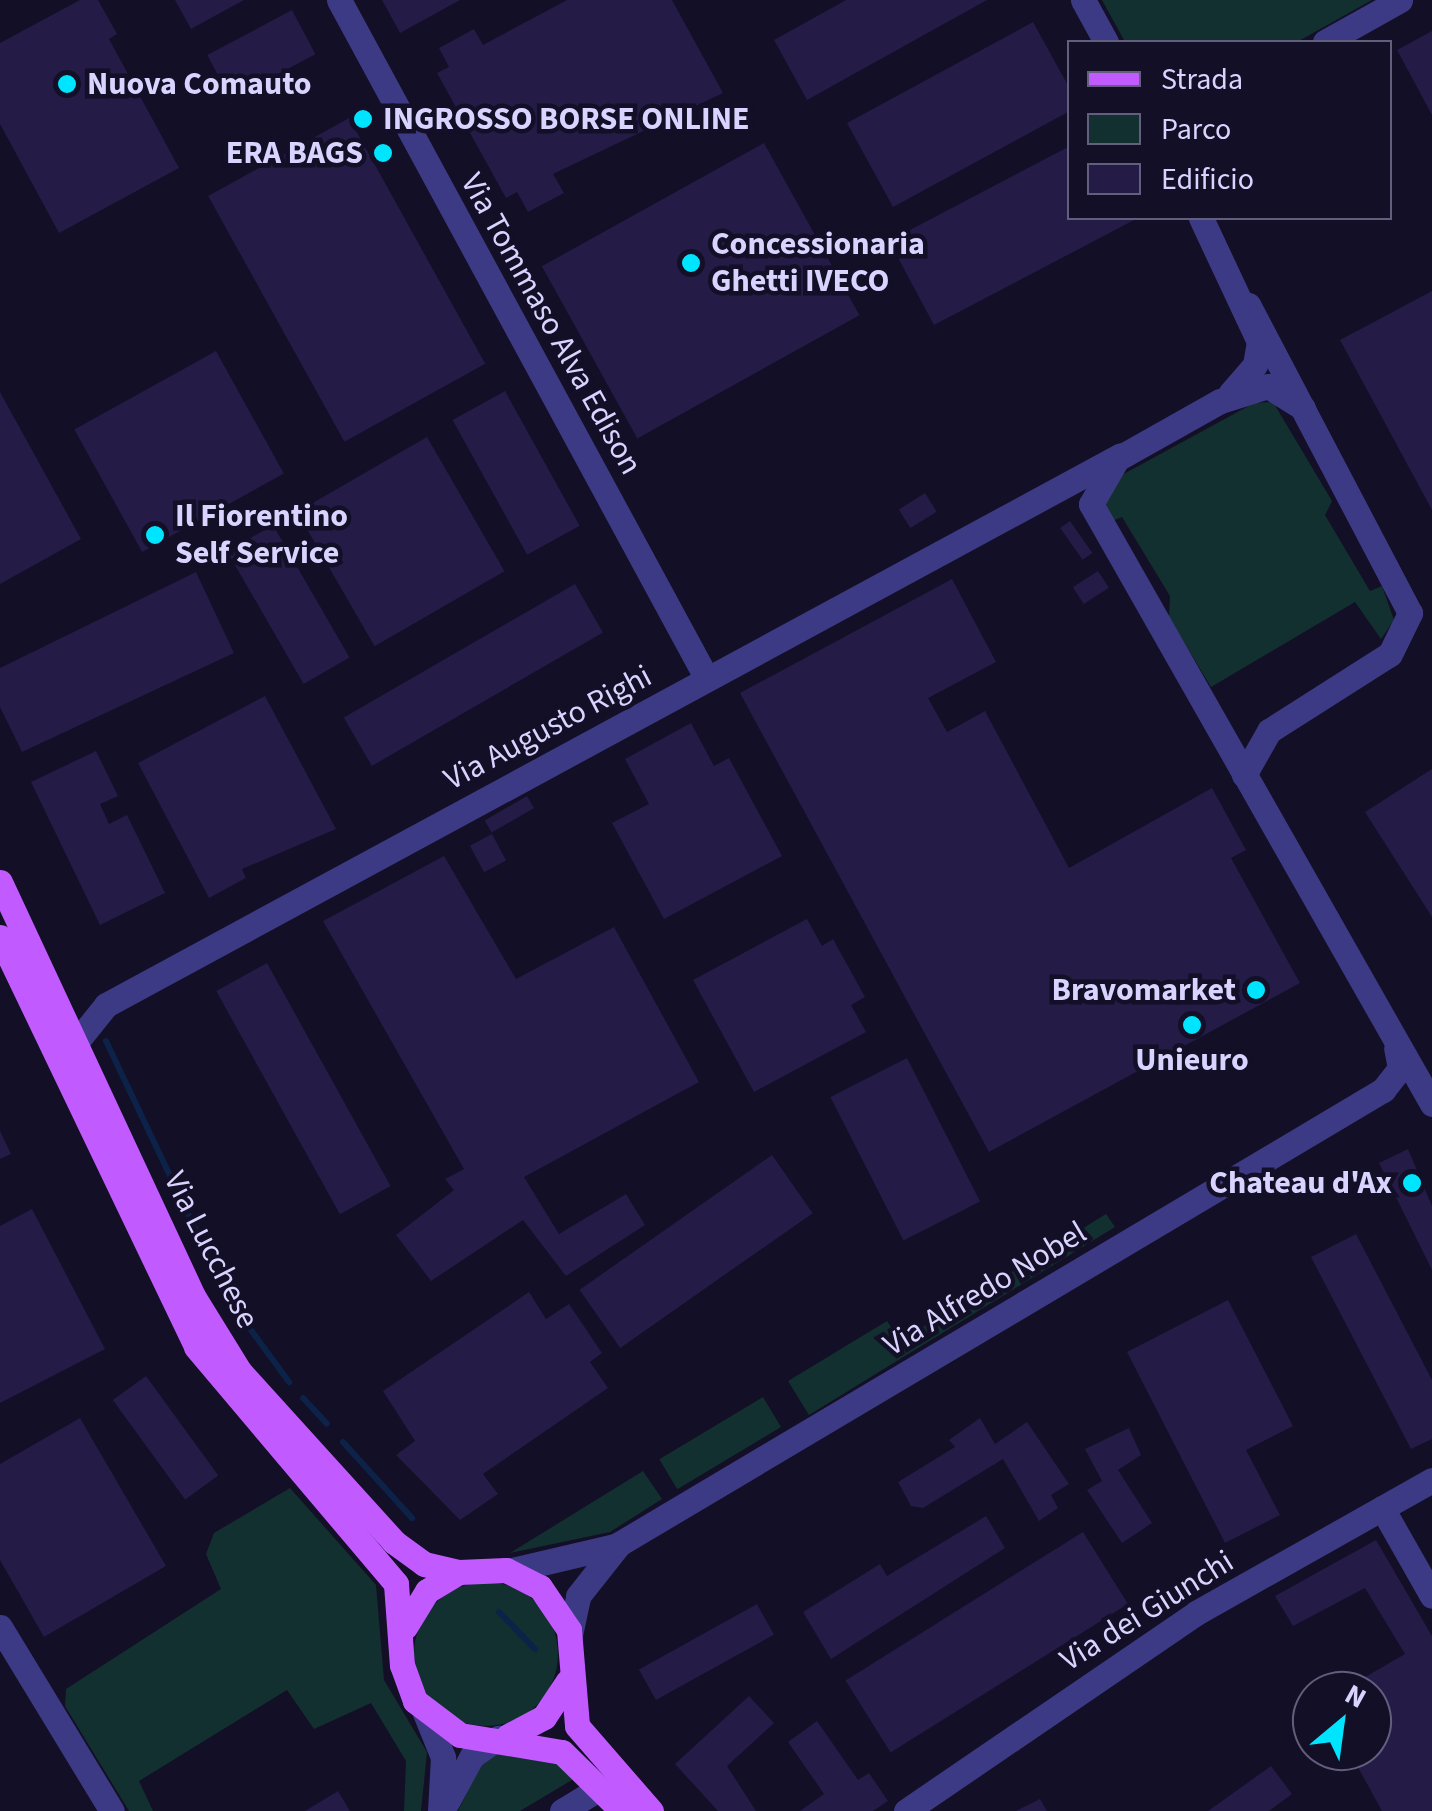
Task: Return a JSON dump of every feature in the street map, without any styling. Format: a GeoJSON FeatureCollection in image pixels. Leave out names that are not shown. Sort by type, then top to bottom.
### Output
{"type":"FeatureCollection","features":[{"type":"Feature","properties":{"kind":"main road","name":"Via Lucchese"},"geometry":{"type":"LineString","coordinates":[[0,882],[198,1306],[240,1372],[394,1542],[424,1564],[459,1572],[508,1571]]}},
{"type":"Feature","properties":{"kind":"main road","name":"Via Lucchese"},"geometry":{"type":"LineString","coordinates":[[0,937],[196,1347],[383,1564],[403,1598],[404,1678],[425,1714]]}},
{"type":"Feature","properties":{"kind":"main road"},"geometry":{"type":"LineString","coordinates":[[508,1571],[546,1592],[570,1635],[570,1674],[583,1737],[651,1811]]}},
{"type":"Feature","properties":{"kind":"main road"},"geometry":{"type":"LineString","coordinates":[[403,1633],[422,1597],[459,1572]]}},
{"type":"Feature","properties":{"kind":"main road"},"geometry":{"type":"LineString","coordinates":[[498,1738],[544,1717],[570,1674]]}},
{"type":"Feature","properties":{"kind":"main road"},"geometry":{"type":"LineString","coordinates":[[425,1714],[460,1735],[498,1738],[562,1752],[622,1811]]}},
{"type":"Feature","properties":{"kind":"street","name":"Via Tommaso Alva Edison"},"geometry":{"type":"LineString","coordinates":[[339,0],[707,679]]}},
{"type":"Feature","properties":{"kind":"street"},"geometry":{"type":"LineString","coordinates":[[1083,0],[1105,40]]}},
{"type":"Feature","properties":{"kind":"street"},"geometry":{"type":"LineString","coordinates":[[1329,40],[1400,0]]}},
{"type":"Feature","properties":{"kind":"street"},"geometry":{"type":"LineString","coordinates":[[1202,220],[1303,408],[1409,620],[1390,654],[1274,728],[1247,756],[1244,775]]}},
{"type":"Feature","properties":{"kind":"street"},"geometry":{"type":"LineString","coordinates":[[1220,401],[1258,354],[1248,305]]}},
{"type":"Feature","properties":{"kind":"street"},"geometry":{"type":"LineString","coordinates":[[1098,527],[1093,488],[1121,455],[1220,401],[1268,386],[1303,408]]}},
{"type":"Feature","properties":{"kind":"street","name":"Via Augusto Righi"},"geometry":{"type":"LineString","coordinates":[[74,1045],[99,1009],[1121,455]]}},
{"type":"Feature","properties":{"kind":"street"},"geometry":{"type":"LineString","coordinates":[[1030,504],[1064,498],[1098,527],[1323,910],[1396,1048],[1432,1105]]}},
{"type":"Feature","properties":{"kind":"street"},"geometry":{"type":"LineString","coordinates":[[1208,714],[1239,735],[1274,728]]}},
{"type":"Feature","properties":{"kind":"street"},"geometry":{"type":"LineString","coordinates":[[1323,910],[1432,1072]]}},
{"type":"Feature","properties":{"kind":"street"},"geometry":{"type":"LineString","coordinates":[[55,1004],[99,1009]]}},
{"type":"Feature","properties":{"kind":"street"},"geometry":{"type":"LineString","coordinates":[[1396,1048],[1400,1068],[1383,1090],[1432,1105]]}},
{"type":"Feature","properties":{"kind":"street","name":"Via Alfredo Nobel"},"geometry":{"type":"LineString","coordinates":[[508,1571],[620,1544],[1383,1090]]}},
{"type":"Feature","properties":{"kind":"street","name":"Via dei Giunchi"},"geometry":{"type":"LineString","coordinates":[[906,1811],[1196,1612],[1432,1480]]}},
{"type":"Feature","properties":{"kind":"street"},"geometry":{"type":"LineString","coordinates":[[1382,1508],[1432,1596]]}},
{"type":"Feature","properties":{"kind":"street","name":"Via Alfredo Nobel"},"geometry":{"type":"LineString","coordinates":[[570,1635],[578,1596],[620,1544]]}},
{"type":"Feature","properties":{"kind":"street"},"geometry":{"type":"LineString","coordinates":[[0,1627],[112,1811]]}},
{"type":"Feature","properties":{"kind":"street"},"geometry":{"type":"LineString","coordinates":[[425,1714],[443,1758],[442,1811]]}},
{"type":"Feature","properties":{"kind":"street"},"geometry":{"type":"LineString","coordinates":[[442,1811],[472,1756],[498,1738]]}},
{"type":"Feature","properties":{"kind":"street"},"geometry":{"type":"LineString","coordinates":[[562,1811],[600,1788]]}},
{"type":"Feature","properties":{"kind":"green space"},"geometry":{"type":"Polygon","coordinates":[[[1102,0],[1372,0],[1301,40],[1124,40],[1102,0]]]}},
{"type":"Feature","properties":{"kind":"green space"},"geometry":{"type":"Polygon","coordinates":[[[1273,402],[1332,501],[1325,515],[1370,591],[1382,586],[1394,620],[1381,639],[1355,602],[1211,687],[1169,617],[1170,596],[1122,517],[1112,521],[1104,508],[1109,482],[1254,403],[1273,402]]]}},
{"type":"Feature","properties":{"kind":"green space"},"geometry":{"type":"Polygon","coordinates":[[[1106,1214],[1115,1227],[809,1415],[788,1381],[887,1321],[900,1341],[1106,1214]]]}},
{"type":"Feature","properties":{"kind":"green space"},"geometry":{"type":"Polygon","coordinates":[[[763,1397],[781,1427],[677,1489],[659,1459],[763,1397]]]}},
{"type":"Feature","properties":{"kind":"green space"},"geometry":{"type":"Polygon","coordinates":[[[643,1471],[662,1499],[610,1532],[510,1553],[643,1471]]]}},
{"type":"Feature","properties":{"kind":"green space"},"geometry":{"type":"Polygon","coordinates":[[[290,1488],[376,1585],[384,1680],[427,1752],[421,1811],[404,1811],[406,1761],[371,1703],[314,1729],[287,1690],[139,1781],[153,1811],[129,1811],[65,1706],[66,1689],[221,1589],[206,1554],[214,1533],[290,1488]]]}},
{"type":"Feature","properties":{"kind":"green space"},"geometry":{"type":"Polygon","coordinates":[[[486,1582],[513,1588],[537,1603],[552,1627],[558,1654],[552,1681],[537,1705],[513,1720],[486,1726],[459,1720],[435,1705],[420,1681],[414,1654],[420,1627],[435,1603],[459,1588],[486,1582]]]}},
{"type":"Feature","properties":{"kind":"green space"},"geometry":{"type":"Polygon","coordinates":[[[540,1748],[577,1777],[520,1811],[458,1811],[486,1754],[540,1748]]]}},
{"type":"Feature","properties":{"kind":"building","name":"Nuova Comauto"},"geometry":{"type":"Polygon","coordinates":[[[80,0],[98,0],[117,34],[109,39],[179,168],[59,233],[0,124],[0,43],[80,0]]]}},
{"type":"Feature","properties":{"kind":"building"},"geometry":{"type":"Polygon","coordinates":[[[175,0],[244,0],[191,29],[175,0]]]}},
{"type":"Feature","properties":{"kind":"building"},"geometry":{"type":"Polygon","coordinates":[[[382,0],[460,0],[400,33],[382,0]]]}},
{"type":"Feature","properties":{"kind":"building"},"geometry":{"type":"Polygon","coordinates":[[[567,0],[672,0],[723,93],[553,174],[564,193],[528,212],[517,192],[506,198],[437,73],[449,67],[439,48],[474,29],[483,45],[567,0]]]}},
{"type":"Feature","properties":{"kind":"building"},"geometry":{"type":"Polygon","coordinates":[[[846,0],[987,0],[807,100],[774,40],[846,0]]]}},
{"type":"Feature","properties":{"kind":"building"},"geometry":{"type":"Polygon","coordinates":[[[292,10],[315,54],[231,99],[207,55],[292,10]]]}},
{"type":"Feature","properties":{"kind":"building"},"geometry":{"type":"Polygon","coordinates":[[[1033,22],[1067,84],[1067,113],[893,207],[847,123],[1033,22]]]}},
{"type":"Feature","properties":{"kind":"building"},"geometry":{"type":"Polygon","coordinates":[[[1432,31],[1432,115],[1397,50],[1432,31]]]}},
{"type":"Feature","properties":{"kind":"building"},"geometry":{"type":"Polygon","coordinates":[[[349,118],[485,364],[344,442],[208,196],[349,118]]]}},
{"type":"Feature","properties":{"kind":"building"},"geometry":{"type":"Polygon","coordinates":[[[764,143],[860,315],[637,438],[542,266],[764,143]]]}},
{"type":"Feature","properties":{"kind":"building"},"geometry":{"type":"Polygon","coordinates":[[[1067,148],[1067,220],[1134,220],[934,325],[889,241],[1067,148]]]}},
{"type":"Feature","properties":{"kind":"building"},"geometry":{"type":"Polygon","coordinates":[[[1432,291],[1432,510],[1340,340],[1432,291]]]}},
{"type":"Feature","properties":{"kind":"building"},"geometry":{"type":"Polygon","coordinates":[[[216,351],[284,473],[142,552],[74,430],[216,351]]]}},
{"type":"Feature","properties":{"kind":"building"},"geometry":{"type":"Polygon","coordinates":[[[505,391],[580,526],[527,555],[453,420],[505,391]]]}},
{"type":"Feature","properties":{"kind":"building"},"geometry":{"type":"Polygon","coordinates":[[[0,392],[81,539],[0,584],[0,392]]]}},
{"type":"Feature","properties":{"kind":"building"},"geometry":{"type":"Polygon","coordinates":[[[427,437],[504,571],[375,646],[297,512],[427,437]]]}},
{"type":"Feature","properties":{"kind":"building"},"geometry":{"type":"Polygon","coordinates":[[[925,493],[937,512],[910,528],[899,509],[925,493]]]}},
{"type":"Feature","properties":{"kind":"building"},"geometry":{"type":"Polygon","coordinates":[[[1070,521],[1092,553],[1083,560],[1060,528],[1070,521]]]}},
{"type":"Feature","properties":{"kind":"building"},"geometry":{"type":"Polygon","coordinates":[[[273,525],[350,658],[304,684],[227,552],[273,525]]]}},
{"type":"Feature","properties":{"kind":"building"},"geometry":{"type":"Polygon","coordinates":[[[1098,571],[1109,588],[1084,604],[1073,587],[1098,571]]]}},
{"type":"Feature","properties":{"kind":"building"},"geometry":{"type":"Polygon","coordinates":[[[196,572],[234,653],[22,752],[0,707],[0,668],[196,572]]]}},
{"type":"Feature","properties":{"kind":"building"},"geometry":{"type":"Polygon","coordinates":[[[952,579],[996,662],[928,698],[947,732],[985,711],[1069,868],[1212,788],[1246,850],[1231,858],[1300,983],[989,1152],[740,693],[952,579]]]}},
{"type":"Feature","properties":{"kind":"building"},"geometry":{"type":"Polygon","coordinates":[[[575,584],[603,632],[372,766],[344,718],[575,584]]]}},
{"type":"Feature","properties":{"kind":"building"},"geometry":{"type":"Polygon","coordinates":[[[265,696],[336,829],[242,869],[246,878],[209,898],[138,763],[265,696]]]}},
{"type":"Feature","properties":{"kind":"building"},"geometry":{"type":"Polygon","coordinates":[[[691,723],[714,766],[729,758],[782,856],[664,919],[612,823],[649,804],[625,759],[691,723]]]}},
{"type":"Feature","properties":{"kind":"building"},"geometry":{"type":"Polygon","coordinates":[[[96,751],[118,796],[100,804],[109,824],[127,815],[165,893],[100,925],[31,782],[96,751]]]}},
{"type":"Feature","properties":{"kind":"building"},"geometry":{"type":"Polygon","coordinates":[[[1432,769],[1432,917],[1365,812],[1432,769]]]}},
{"type":"Feature","properties":{"kind":"building"},"geometry":{"type":"Polygon","coordinates":[[[527,796],[534,808],[492,833],[485,820],[527,796]]]}},
{"type":"Feature","properties":{"kind":"building"},"geometry":{"type":"Polygon","coordinates":[[[492,834],[506,860],[484,872],[470,846],[492,834]]]}},
{"type":"Feature","properties":{"kind":"building"},"geometry":{"type":"Polygon","coordinates":[[[444,856],[516,979],[614,927],[699,1082],[524,1177],[559,1234],[626,1194],[645,1225],[566,1276],[523,1220],[431,1281],[396,1235],[454,1190],[445,1179],[464,1169],[323,921],[444,856]]]}},
{"type":"Feature","properties":{"kind":"building"},"geometry":{"type":"Polygon","coordinates":[[[807,919],[822,946],[833,939],[865,997],[851,1005],[866,1032],[754,1092],[693,980],[807,919]]]}},
{"type":"Feature","properties":{"kind":"building"},"geometry":{"type":"Polygon","coordinates":[[[267,963],[391,1186],[340,1214],[216,991],[267,963]]]}},
{"type":"Feature","properties":{"kind":"building"},"geometry":{"type":"Polygon","coordinates":[[[907,1058],[980,1201],[903,1240],[830,1097],[907,1058]]]}},
{"type":"Feature","properties":{"kind":"building"},"geometry":{"type":"Polygon","coordinates":[[[0,1131],[11,1154],[0,1159],[0,1131]]]}},
{"type":"Feature","properties":{"kind":"building"},"geometry":{"type":"Polygon","coordinates":[[[1408,1149],[1432,1206],[1432,1270],[1379,1163],[1408,1149]]]}},
{"type":"Feature","properties":{"kind":"building"},"geometry":{"type":"Polygon","coordinates":[[[772,1155],[813,1213],[620,1348],[579,1290],[772,1155]]]}},
{"type":"Feature","properties":{"kind":"building"},"geometry":{"type":"Polygon","coordinates":[[[32,1209],[105,1349],[0,1403],[0,1226],[32,1209]]]}},
{"type":"Feature","properties":{"kind":"building"},"geometry":{"type":"Polygon","coordinates":[[[1356,1234],[1432,1380],[1432,1439],[1411,1449],[1311,1257],[1356,1234]]]}},
{"type":"Feature","properties":{"kind":"building"},"geometry":{"type":"Polygon","coordinates":[[[529,1292],[546,1319],[569,1304],[602,1353],[590,1362],[608,1388],[483,1474],[498,1494],[460,1520],[396,1455],[415,1441],[383,1391],[529,1292]]]}},
{"type":"Feature","properties":{"kind":"building"},"geometry":{"type":"Polygon","coordinates":[[[1228,1300],[1293,1426],[1246,1450],[1280,1515],[1225,1543],[1127,1352],[1228,1300]]]}},
{"type":"Feature","properties":{"kind":"building"},"geometry":{"type":"Polygon","coordinates":[[[146,1376],[218,1476],[185,1500],[113,1400],[146,1376]]]}},
{"type":"Feature","properties":{"kind":"building"},"geometry":{"type":"Polygon","coordinates":[[[80,1418],[166,1566],[44,1637],[0,1560],[0,1464],[80,1418]]]}},
{"type":"Feature","properties":{"kind":"building"},"geometry":{"type":"Polygon","coordinates":[[[980,1418],[995,1444],[1027,1422],[1069,1484],[1051,1495],[1058,1508],[1039,1521],[1003,1459],[923,1508],[911,1506],[898,1482],[955,1447],[949,1440],[980,1418]]]}},
{"type":"Feature","properties":{"kind":"building"},"geometry":{"type":"Polygon","coordinates":[[[1129,1428],[1141,1455],[1118,1470],[1152,1523],[1122,1543],[1087,1490],[1102,1481],[1085,1449],[1129,1428]]]}},
{"type":"Feature","properties":{"kind":"building"},"geometry":{"type":"Polygon","coordinates":[[[986,1516],[1005,1548],[831,1659],[803,1612],[880,1564],[887,1576],[986,1516]]]}},
{"type":"Feature","properties":{"kind":"building"},"geometry":{"type":"Polygon","coordinates":[[[1083,1532],[1128,1604],[891,1752],[846,1680],[1083,1532]]]}},
{"type":"Feature","properties":{"kind":"building"},"geometry":{"type":"Polygon","coordinates":[[[1376,1540],[1432,1636],[1432,1811],[1382,1811],[1360,1771],[1392,1771],[1392,1671],[1376,1671],[1405,1654],[1365,1588],[1293,1626],[1275,1596],[1376,1540]]]}},
{"type":"Feature","properties":{"kind":"building"},"geometry":{"type":"Polygon","coordinates":[[[757,1604],[774,1635],[656,1700],[639,1669],[757,1604]]]}},
{"type":"Feature","properties":{"kind":"building"},"geometry":{"type":"Polygon","coordinates":[[[749,1696],[774,1723],[727,1766],[756,1811],[718,1811],[675,1764],[749,1696]]]}},
{"type":"Feature","properties":{"kind":"building"},"geometry":{"type":"Polygon","coordinates":[[[817,1721],[858,1780],[869,1773],[888,1801],[873,1811],[800,1811],[824,1794],[788,1742],[817,1721]]]}},
{"type":"Feature","properties":{"kind":"building"},"geometry":{"type":"Polygon","coordinates":[[[1271,1766],[1292,1794],[1269,1811],[1208,1811],[1271,1766]]]}},
{"type":"Feature","properties":{"kind":"building"},"geometry":{"type":"Polygon","coordinates":[[[338,1791],[350,1811],[305,1811],[338,1791]]]}},
{"type":"Feature","properties":{"kind":"building"},"geometry":{"type":"Polygon","coordinates":[[[1040,1799],[1047,1811],[1016,1811],[1040,1799]]]}},
{"type":"Feature","properties":{"kind":"waterway"},"geometry":{"type":"LineString","coordinates":[[106,1041],[229,1300],[289,1382]]}},
{"type":"Feature","properties":{"kind":"waterway"},"geometry":{"type":"LineString","coordinates":[[303,1398],[327,1424]]}},
{"type":"Feature","properties":{"kind":"waterway"},"geometry":{"type":"LineString","coordinates":[[343,1442],[412,1518]]}},
{"type":"Feature","properties":{"kind":"waterway"},"geometry":{"type":"LineString","coordinates":[[499,1612],[535,1649]]}},
{"type":"Feature","properties":{"kind":"place","name":"Nuova Comauto"},"geometry":{"type":"Point","coordinates":[67,84]}},
{"type":"Feature","properties":{"kind":"place","name":"INGROSSO BORSE ONLINE"},"geometry":{"type":"Point","coordinates":[363,119]}},
{"type":"Feature","properties":{"kind":"place","name":"ERA BAGS"},"geometry":{"type":"Point","coordinates":[383,153]}},
{"type":"Feature","properties":{"kind":"place","name":"Concessionaria Ghetti IVECO"},"geometry":{"type":"Point","coordinates":[691,263]}},
{"type":"Feature","properties":{"kind":"place","name":"Il Fiorentino Self Service"},"geometry":{"type":"Point","coordinates":[155,535]}},
{"type":"Feature","properties":{"kind":"place","name":"Bravomarket"},"geometry":{"type":"Point","coordinates":[1256,990]}},
{"type":"Feature","properties":{"kind":"place","name":"Unieuro"},"geometry":{"type":"Point","coordinates":[1192,1025]}},
{"type":"Feature","properties":{"kind":"place","name":"Chateau d'Ax"},"geometry":{"type":"Point","coordinates":[1412,1183]}}]}
